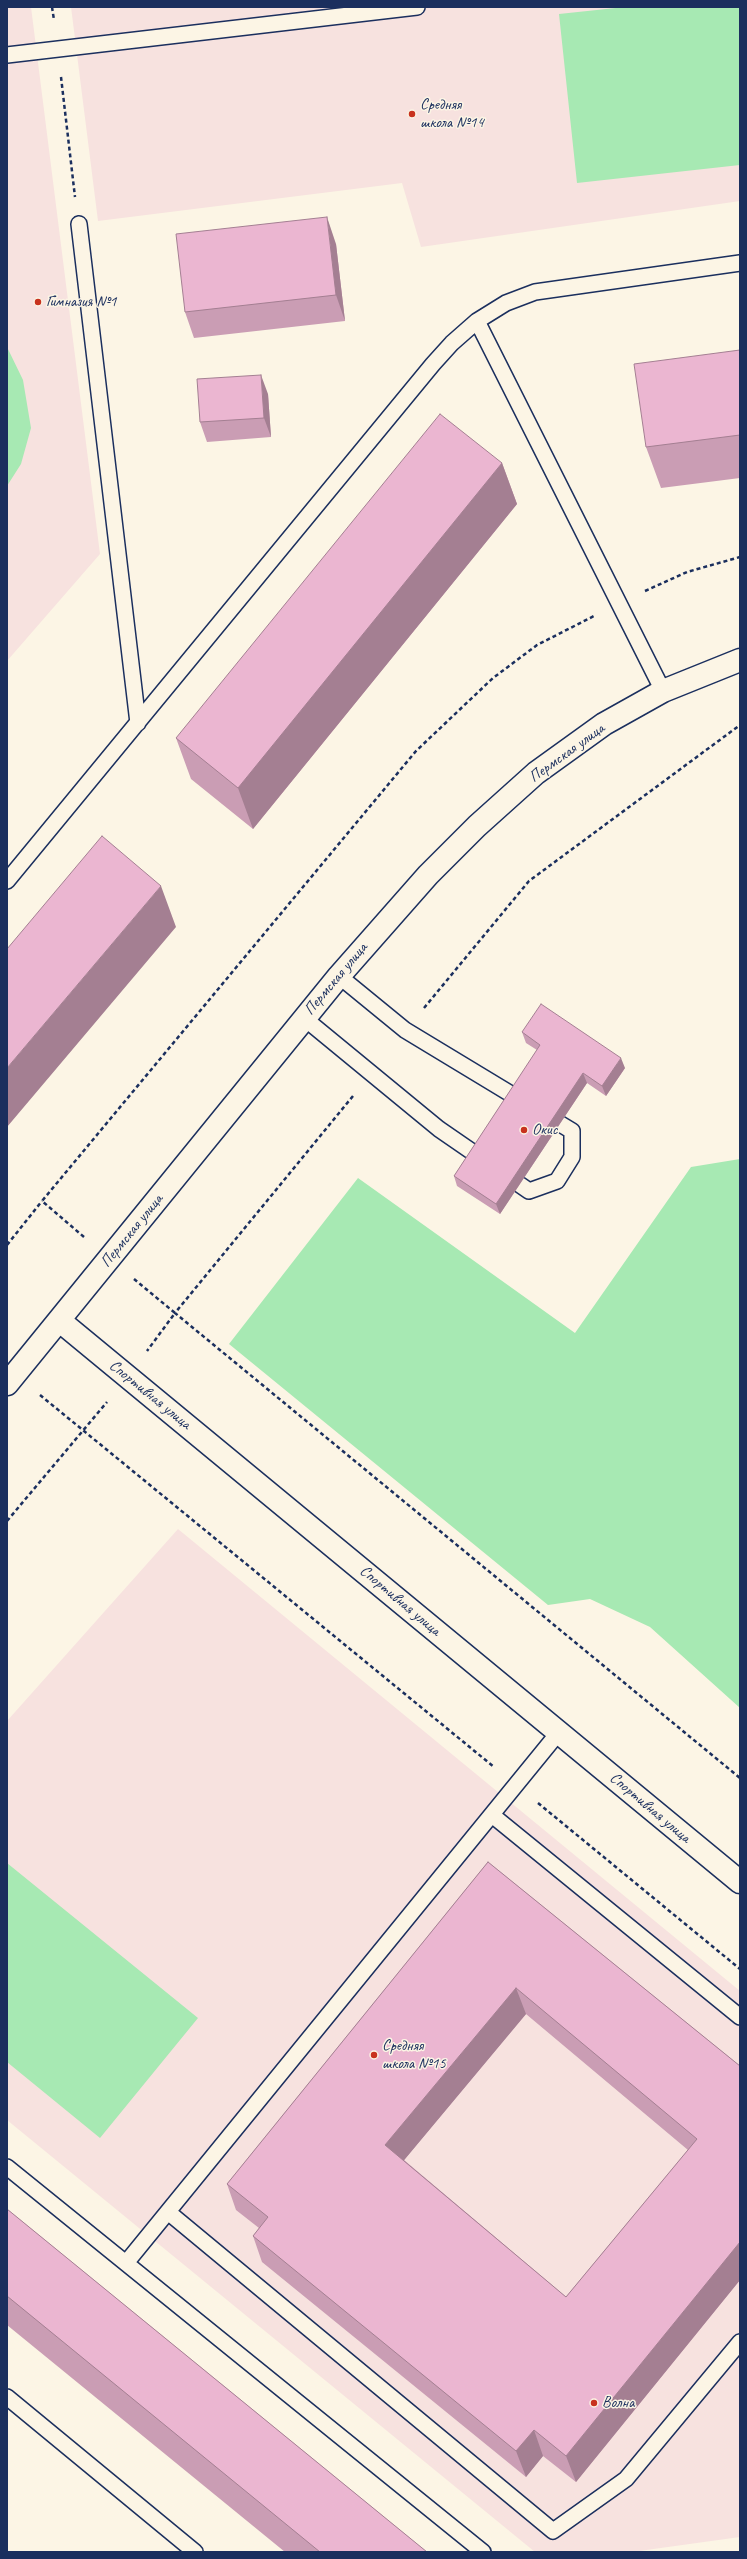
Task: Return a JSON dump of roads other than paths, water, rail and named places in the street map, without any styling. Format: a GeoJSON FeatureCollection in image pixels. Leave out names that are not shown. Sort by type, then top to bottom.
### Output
{"type":"FeatureCollection","features":[{"type":"Feature","properties":{"kind":"street","name":"Пермская улица"},"geometry":{"type":"LineString","coordinates":[[11,1379],[60,1321],[338,976],[428,875],[478,826],[536,773],[604,724],[663,691],[740,660]]}},
{"type":"Feature","properties":{"kind":"street","name":"Спортивная улица"},"geometry":{"type":"LineString","coordinates":[[60,1321],[740,1882]]}},
{"type":"Feature","properties":{"kind":"lane"},"geometry":{"type":"LineString","coordinates":[[7,55],[417,7]]}},
{"type":"Feature","properties":{"kind":"lane"},"geometry":{"type":"LineString","coordinates":[[79,224],[138,723]]}},
{"type":"Feature","properties":{"kind":"lane"},"geometry":{"type":"LineString","coordinates":[[7,881],[433,364],[452,343],[477,321],[506,303],[536,292],[740,263]]}},
{"type":"Feature","properties":{"kind":"lane"},"geometry":{"type":"LineString","coordinates":[[477,321],[663,691]]}},
{"type":"Feature","properties":{"kind":"lane"},"geometry":{"type":"LineString","coordinates":[[304,1018],[439,1129],[529,1190],[557,1181],[572,1157],[572,1131],[405,1030],[338,976]]}},
{"type":"Feature","properties":{"kind":"lane"},"geometry":{"type":"LineString","coordinates":[[126,2263],[492,1815],[515,1784],[559,1732]]}},
{"type":"Feature","properties":{"kind":"lane"},"geometry":{"type":"LineString","coordinates":[[492,1815],[740,2017]]}},
{"type":"Feature","properties":{"kind":"lane"},"geometry":{"type":"LineString","coordinates":[[7,2167],[483,2552]]}},
{"type":"Feature","properties":{"kind":"lane"},"geometry":{"type":"LineString","coordinates":[[168,2212],[553,2531],[626,2479],[740,2342]]}},
{"type":"Feature","properties":{"kind":"lane"},"geometry":{"type":"LineString","coordinates":[[7,2398],[195,2552]]}},
{"type":"Feature","properties":{"kind":"place","name":"Средняя школа №14"},"geometry":{"type":"Point","coordinates":[412,114]}},
{"type":"Feature","properties":{"kind":"place","name":"Гимназия №1"},"geometry":{"type":"Point","coordinates":[38,302]}},
{"type":"Feature","properties":{"kind":"place","name":"Окис"},"geometry":{"type":"Point","coordinates":[524,1130]}},
{"type":"Feature","properties":{"kind":"place","name":"Средняя школа №15"},"geometry":{"type":"Point","coordinates":[374,2055]}},
{"type":"Feature","properties":{"kind":"place","name":"Волна"},"geometry":{"type":"Point","coordinates":[594,2403]}}]}
